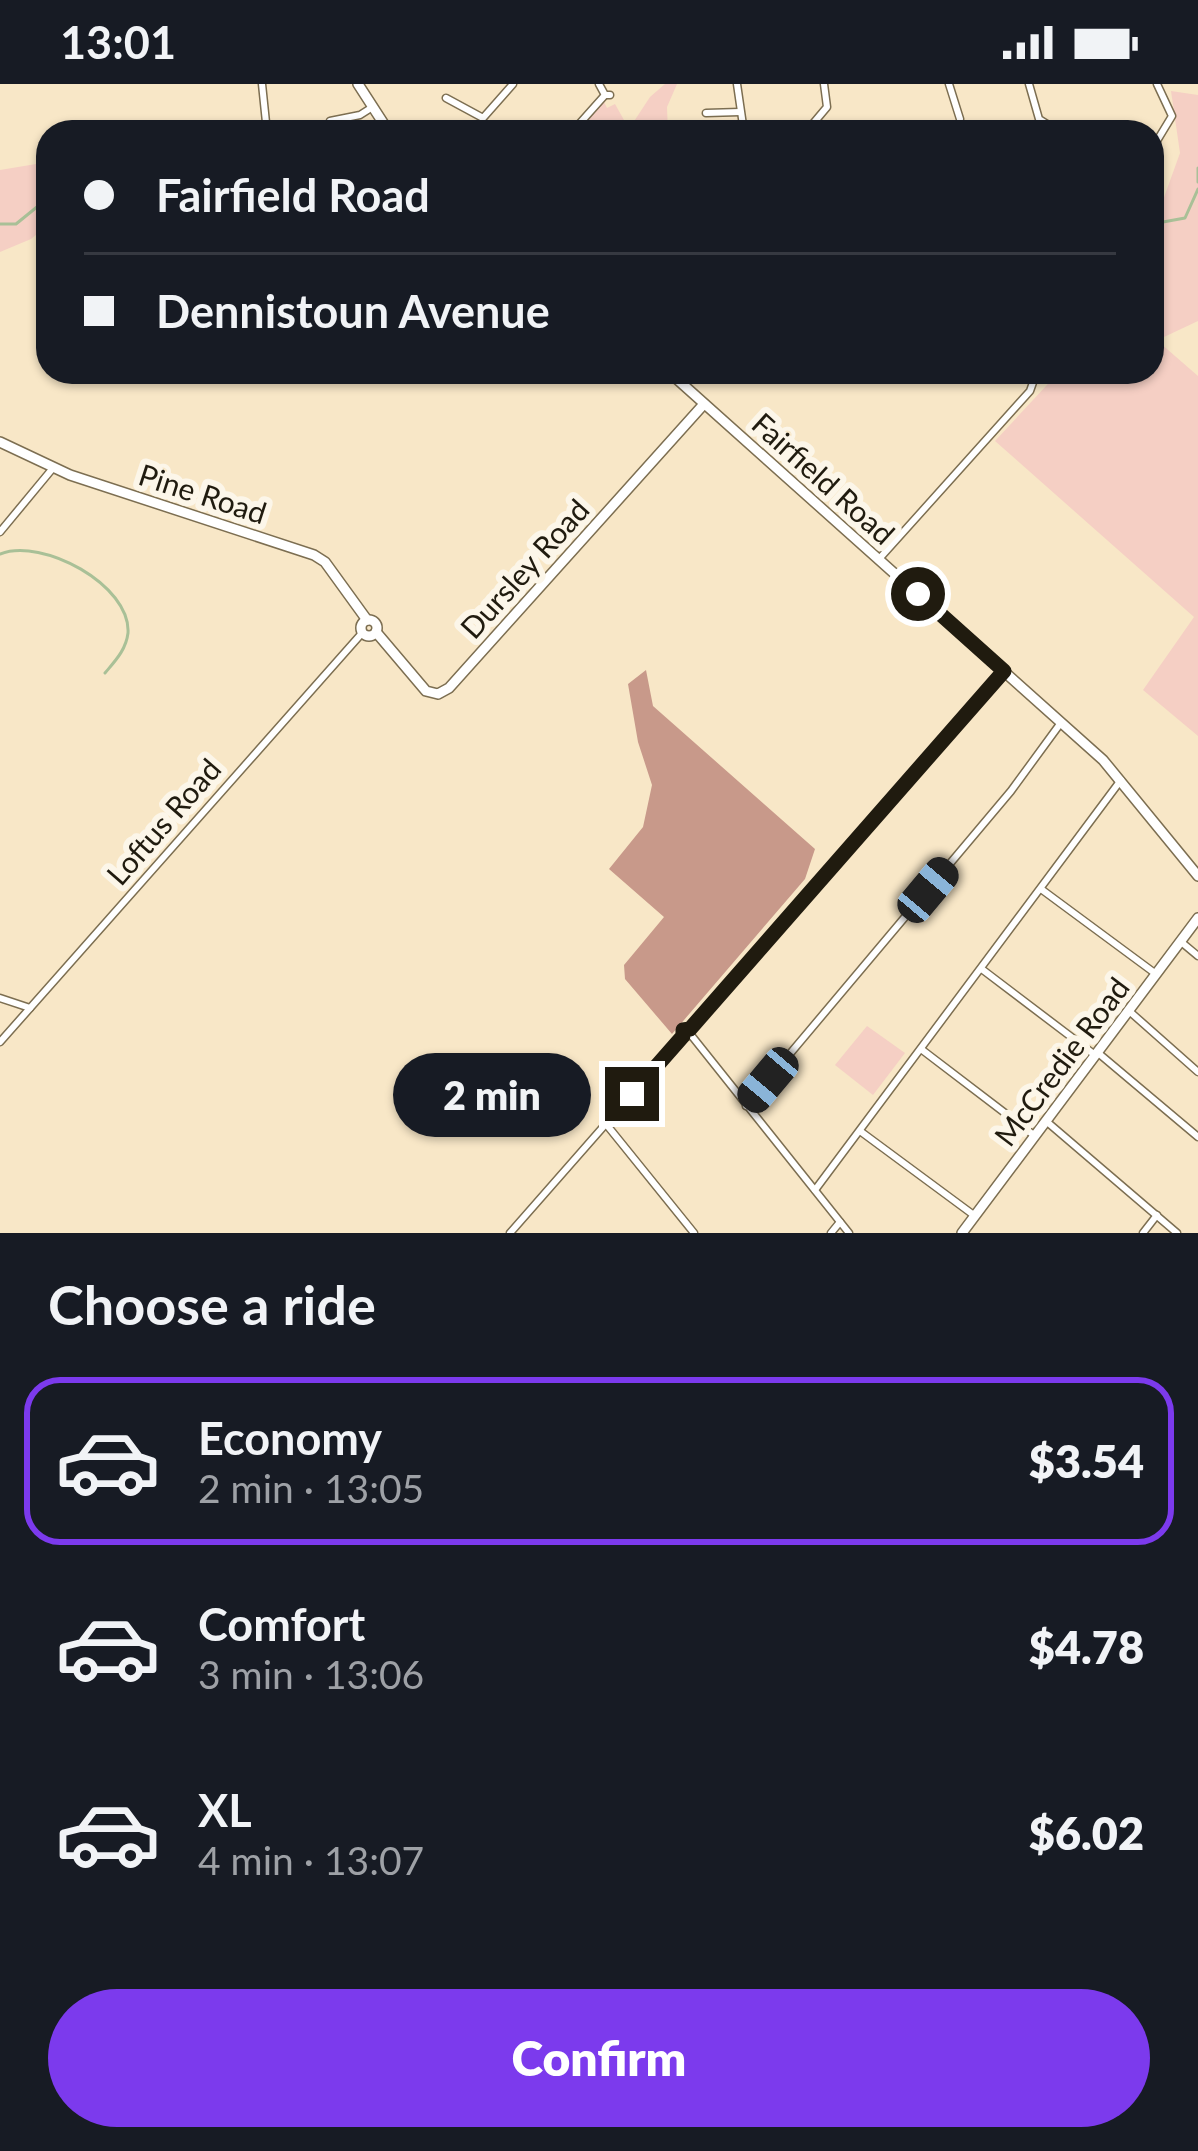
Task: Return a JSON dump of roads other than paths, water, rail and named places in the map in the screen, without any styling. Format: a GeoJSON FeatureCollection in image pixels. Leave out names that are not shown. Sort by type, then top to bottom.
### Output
{"type":"FeatureCollection","features":[{"type":"Feature","properties":{"kind":"main road"},"geometry":{"type":"LineString","coordinates":[[358,84],[380,120]]}},
{"type":"Feature","properties":{"kind":"main road","name":"Fairfield Road"},"geometry":{"type":"LineString","coordinates":[[682,384],[1062,722],[1120,780],[1198,876]]}},
{"type":"Feature","properties":{"kind":"main road","name":"Dursley Road"},"geometry":{"type":"LineString","coordinates":[[376,632],[426,691],[438,694],[448,688],[704,404]]}},
{"type":"Feature","properties":{"kind":"main road","name":"Pine Road"},"geometry":{"type":"LineString","coordinates":[[0,442],[53,468],[314,555],[325,562],[367,620]]}},
{"type":"Feature","properties":{"kind":"main road"},"geometry":{"type":"LineString","coordinates":[[367,620],[376,623],[376,632],[370,635],[363,632],[367,620]]}},
{"type":"Feature","properties":{"kind":"main road"},"geometry":{"type":"LineString","coordinates":[[1178,850],[1198,865]]}},
{"type":"Feature","properties":{"kind":"main road","name":"McCredie Road"},"geometry":{"type":"LineString","coordinates":[[962,1233],[1198,918]]}},
{"type":"Feature","properties":{"kind":"street"},"geometry":{"type":"LineString","coordinates":[[262,84],[266,120]]}},
{"type":"Feature","properties":{"kind":"street"},"geometry":{"type":"LineString","coordinates":[[446,98],[483,118],[513,84]]}},
{"type":"Feature","properties":{"kind":"street"},"geometry":{"type":"LineString","coordinates":[[583,120],[607,95],[599,84]]}},
{"type":"Feature","properties":{"kind":"street"},"geometry":{"type":"LineString","coordinates":[[737,84],[742,120]]}},
{"type":"Feature","properties":{"kind":"street"},"geometry":{"type":"LineString","coordinates":[[816,120],[827,107],[824,84]]}},
{"type":"Feature","properties":{"kind":"street"},"geometry":{"type":"LineString","coordinates":[[949,84],[960,119]]}},
{"type":"Feature","properties":{"kind":"street"},"geometry":{"type":"LineString","coordinates":[[1029,84],[1041,120]]}},
{"type":"Feature","properties":{"kind":"street"},"geometry":{"type":"LineString","coordinates":[[1157,84],[1172,116],[1164,131]]}},
{"type":"Feature","properties":{"kind":"street"},"geometry":{"type":"LineString","coordinates":[[335,120],[371,108]]}},
{"type":"Feature","properties":{"kind":"street"},"geometry":{"type":"LineString","coordinates":[[706,113],[740,112]]}},
{"type":"Feature","properties":{"kind":"street"},"geometry":{"type":"LineString","coordinates":[[879,559],[1032,384]]}},
{"type":"Feature","properties":{"kind":"street"},"geometry":{"type":"LineString","coordinates":[[0,532],[53,468]]}},
{"type":"Feature","properties":{"kind":"street","name":"Loftus Road"},"geometry":{"type":"LineString","coordinates":[[0,1042],[363,632]]}},
{"type":"Feature","properties":{"kind":"street"},"geometry":{"type":"LineString","coordinates":[[510,1233],[1004,671]]}},
{"type":"Feature","properties":{"kind":"street"},"geometry":{"type":"LineString","coordinates":[[746,1106],[998,808],[1062,722]]}},
{"type":"Feature","properties":{"kind":"street"},"geometry":{"type":"LineString","coordinates":[[815,1190],[1120,780]]}},
{"type":"Feature","properties":{"kind":"street"},"geometry":{"type":"LineString","coordinates":[[1041,889],[1156,974]]}},
{"type":"Feature","properties":{"kind":"street"},"geometry":{"type":"LineString","coordinates":[[1180,941],[1198,956]]}},
{"type":"Feature","properties":{"kind":"street"},"geometry":{"type":"LineString","coordinates":[[982,970],[1096,1053],[1198,1138]]}},
{"type":"Feature","properties":{"kind":"street"},"geometry":{"type":"LineString","coordinates":[[0,998],[30,1008]]}},
{"type":"Feature","properties":{"kind":"street"},"geometry":{"type":"LineString","coordinates":[[1128,1010],[1198,1072]]}},
{"type":"Feature","properties":{"kind":"street"},"geometry":{"type":"LineString","coordinates":[[688,1033],[849,1233]]}},
{"type":"Feature","properties":{"kind":"street"},"geometry":{"type":"LineString","coordinates":[[922,1049],[1035,1136]]}},
{"type":"Feature","properties":{"kind":"street"},"geometry":{"type":"LineString","coordinates":[[1046,1121],[1178,1233]]}},
{"type":"Feature","properties":{"kind":"street"},"geometry":{"type":"LineString","coordinates":[[606,1124],[694,1233]]}},
{"type":"Feature","properties":{"kind":"street"},"geometry":{"type":"LineString","coordinates":[[860,1131],[975,1216]]}},
{"type":"Feature","properties":{"kind":"street"},"geometry":{"type":"LineString","coordinates":[[1143,1233],[1157,1215]]}},
{"type":"Feature","properties":{"kind":"street"},"geometry":{"type":"LineString","coordinates":[[831,1233],[840,1222]]}},
{"type":"Feature","properties":{"kind":"waterway"},"geometry":{"type":"LineString","coordinates":[[1198,168],[1198,182]]}},
{"type":"Feature","properties":{"kind":"waterway"},"geometry":{"type":"LineString","coordinates":[[1164,222],[1185,218],[1198,189]]}},
{"type":"Feature","properties":{"kind":"waterway"},"geometry":{"type":"LineString","coordinates":[[0,224],[16,224],[36,208]]}},
{"type":"Feature","properties":{"kind":"waterway"},"geometry":{"type":"LineString","coordinates":[[0,554],[38,552],[60,559],[100,582],[115,598],[128,633],[105,673]]}}]}
